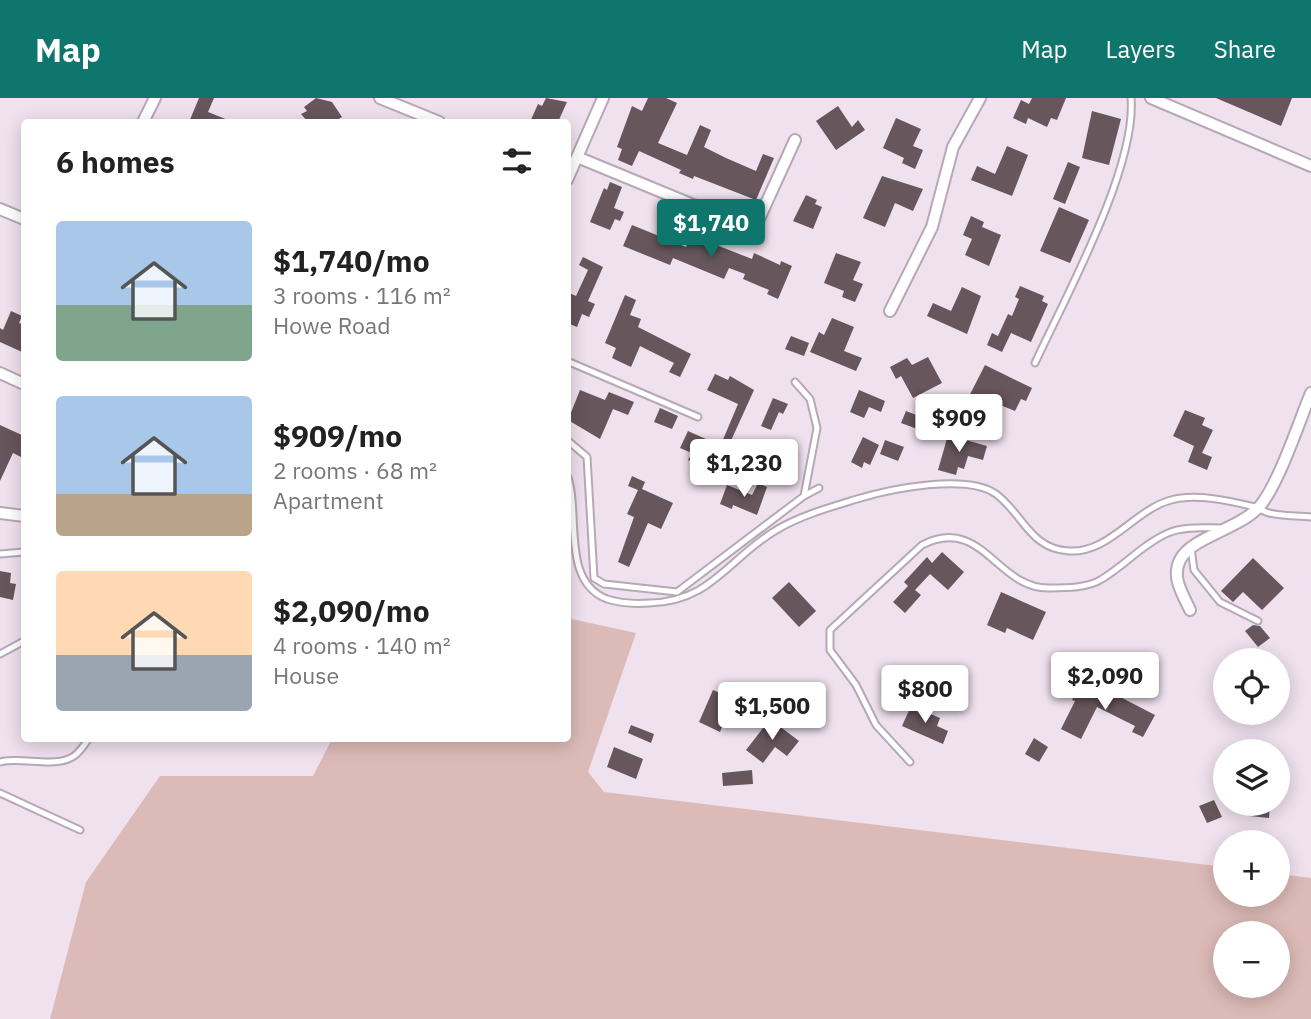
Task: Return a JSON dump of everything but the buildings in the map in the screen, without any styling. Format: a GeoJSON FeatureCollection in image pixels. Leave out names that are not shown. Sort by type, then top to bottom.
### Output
{"type":"FeatureCollection","features":[{"type":"Feature","properties":{"kind":"street"},"geometry":{"type":"LineString","coordinates":[[144,119],[155,98]]}},
{"type":"Feature","properties":{"kind":"street"},"geometry":{"type":"LineString","coordinates":[[380,98],[432,119]]}},
{"type":"Feature","properties":{"kind":"street"},"geometry":{"type":"LineString","coordinates":[[571,170],[603,98]]}},
{"type":"Feature","properties":{"kind":"street"},"geometry":{"type":"LineString","coordinates":[[890,311],[932,227],[953,147],[980,98]]}},
{"type":"Feature","properties":{"kind":"street"},"geometry":{"type":"LineString","coordinates":[[1151,98],[1311,166]]}},
{"type":"Feature","properties":{"kind":"street"},"geometry":{"type":"LineString","coordinates":[[577,157],[754,230],[795,140]]}},
{"type":"Feature","properties":{"kind":"street"},"geometry":{"type":"LineString","coordinates":[[0,209],[21,218]]}},
{"type":"Feature","properties":{"kind":"street"},"geometry":{"type":"LineString","coordinates":[[0,373],[21,383]]}},
{"type":"Feature","properties":{"kind":"street"},"geometry":{"type":"LineString","coordinates":[[1191,610],[1175,577],[1180,559],[1191,548],[1234,528],[1259,507],[1274,480],[1311,393]]}},
{"type":"Feature","properties":{"kind":"street"},"geometry":{"type":"LineString","coordinates":[[0,513],[21,516]]}},
{"type":"Feature","properties":{"kind":"lane"},"geometry":{"type":"LineString","coordinates":[[1035,363],[1087,253],[1123,159],[1132,112],[1130,98]]}},
{"type":"Feature","properties":{"kind":"lane"},"geometry":{"type":"LineString","coordinates":[[571,363],[698,417]]}},
{"type":"Feature","properties":{"kind":"lane"},"geometry":{"type":"LineString","coordinates":[[795,382],[810,399],[817,428],[804,496]]}},
{"type":"Feature","properties":{"kind":"lane"},"geometry":{"type":"LineString","coordinates":[[571,443],[587,457],[594,578],[604,584],[677,592],[804,496],[819,488]]}},
{"type":"Feature","properties":{"kind":"lane"},"geometry":{"type":"LineString","coordinates":[[571,486],[577,563],[581,574],[595,591],[607,599],[636,604],[673,603],[696,594],[777,529],[807,516],[888,491],[951,484],[983,488],[1007,503],[1033,537],[1044,545],[1069,551],[1100,544],[1155,506],[1172,500],[1192,498],[1259,507],[1266,513],[1311,517]]}},
{"type":"Feature","properties":{"kind":"lane"},"geometry":{"type":"LineString","coordinates":[[910,762],[876,725],[856,685],[830,650],[828,637],[840,621],[922,545],[934,539],[975,543],[1009,574],[1025,583],[1056,588],[1100,580],[1168,533],[1186,528],[1234,528]]}},
{"type":"Feature","properties":{"kind":"lane"},"geometry":{"type":"LineString","coordinates":[[1191,548],[1194,570],[1220,602],[1258,621]]}},
{"type":"Feature","properties":{"kind":"lane"},"geometry":{"type":"LineString","coordinates":[[0,554],[21,552]]}},
{"type":"Feature","properties":{"kind":"lane"},"geometry":{"type":"LineString","coordinates":[[0,654],[21,643]]}},
{"type":"Feature","properties":{"kind":"lane"},"geometry":{"type":"LineString","coordinates":[[0,762],[14,758],[58,761],[74,756],[86,742]]}},
{"type":"Feature","properties":{"kind":"lane"},"geometry":{"type":"LineString","coordinates":[[0,793],[80,830]]}},
{"type":"Feature","properties":{"kind":"shaded area"},"geometry":{"type":"Polygon","coordinates":[[[571,619],[636,633],[588,772],[604,792],[1213,866],[1213,907],[1290,907],[1290,875],[1311,878],[1311,1019],[50,1019],[86,882],[160,776],[313,776],[330,742],[571,742],[571,619]]]}}]}
